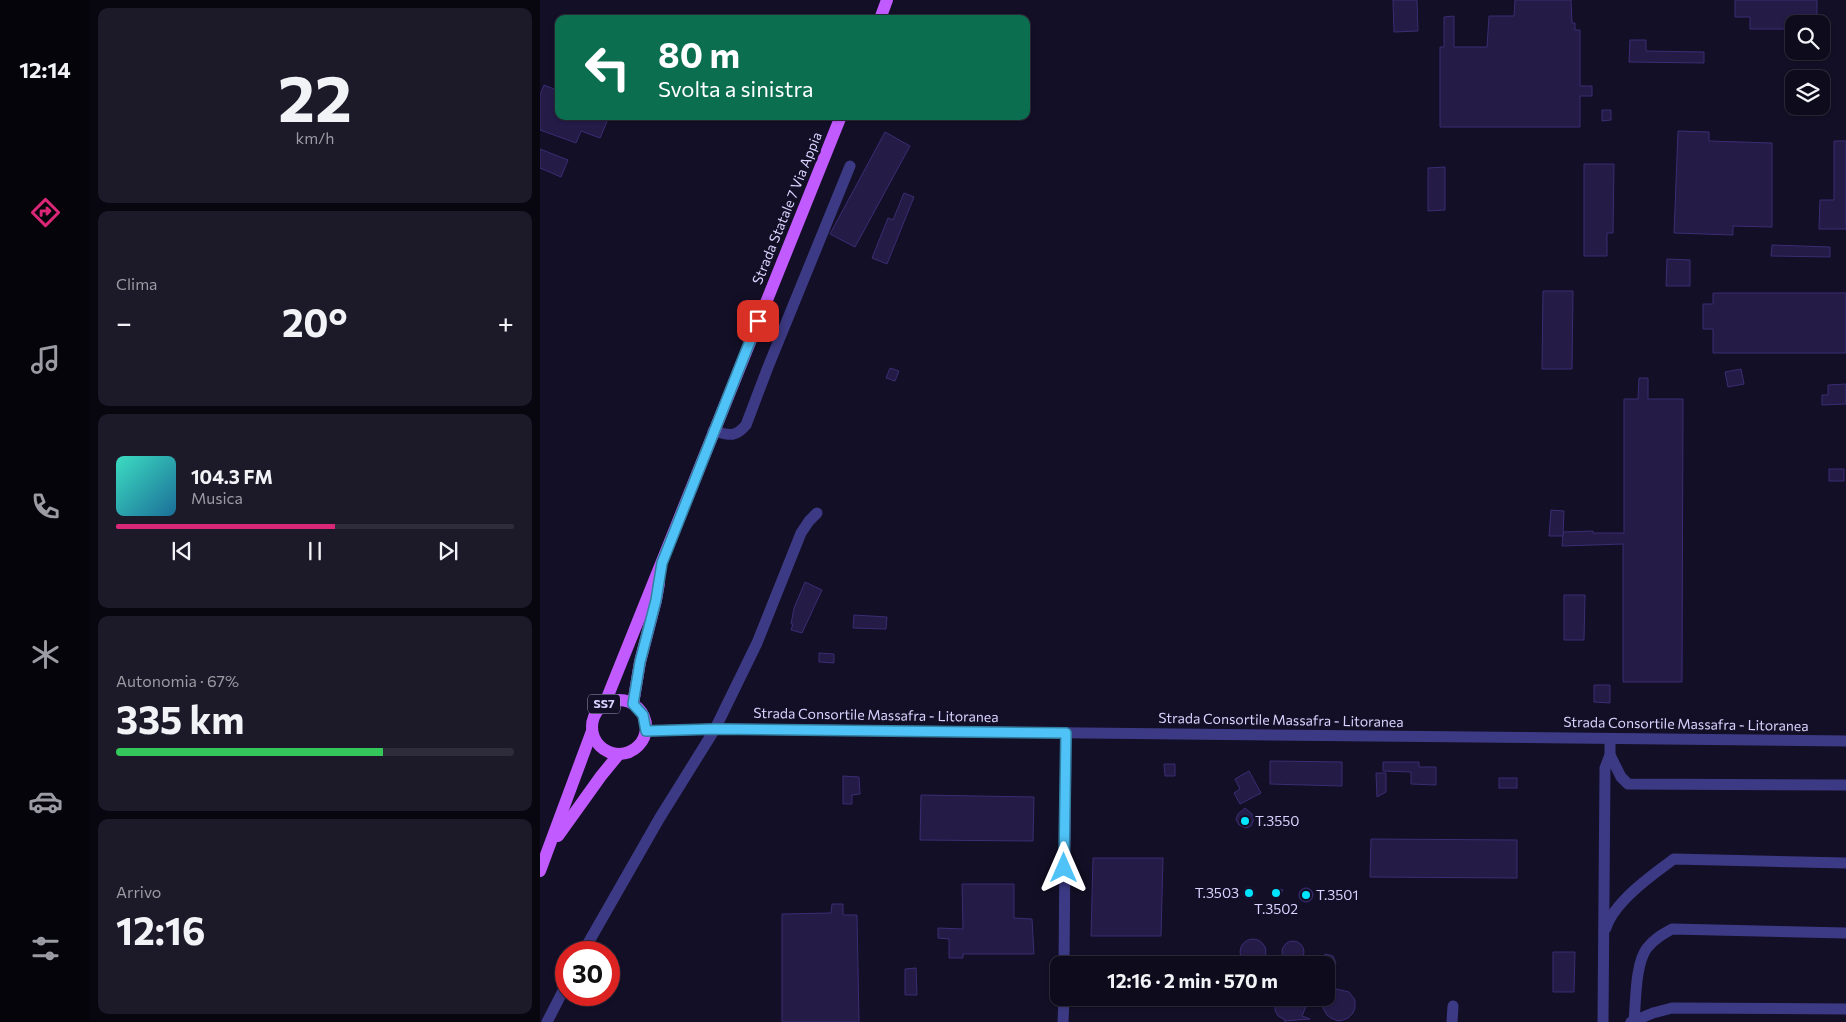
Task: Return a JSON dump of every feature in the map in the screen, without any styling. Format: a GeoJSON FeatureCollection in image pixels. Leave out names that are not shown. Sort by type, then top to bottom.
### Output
{"type":"FeatureCollection","features":[{"type":"Feature","properties":{"kind":"main road"},"geometry":{"type":"LineString","coordinates":[[882,15],[888,0]]}},
{"type":"Feature","properties":{"kind":"main road","name":"Strada Statale 7 Via Appia"},"geometry":{"type":"LineString","coordinates":[[540,871],[592,731],[594,715],[606,703],[713,431],[839,120]]}},
{"type":"Feature","properties":{"kind":"main road","name":"Strada Statale 7 Via Appia"},"geometry":{"type":"LineString","coordinates":[[633,704],[640,662],[656,600],[662,563]]}},
{"type":"Feature","properties":{"kind":"main road","name":"SS7"},"geometry":{"type":"LineString","coordinates":[[606,703],[619,700],[633,704],[643,715],[646,731]]}},
{"type":"Feature","properties":{"kind":"main road","name":"SS7"},"geometry":{"type":"LineString","coordinates":[[592,731],[594,739],[604,750],[619,754]]}},
{"type":"Feature","properties":{"kind":"main road","name":"Strada Statale 7 Via Appia"},"geometry":{"type":"LineString","coordinates":[[549,848],[619,754],[634,750],[644,738],[646,731]]}},
{"type":"Feature","properties":{"kind":"street"},"geometry":{"type":"LineString","coordinates":[[713,431],[731,435],[739,433],[746,425],[850,166]]}},
{"type":"Feature","properties":{"kind":"street"},"geometry":{"type":"LineString","coordinates":[[589,941],[659,819],[715,729],[757,643],[801,533],[817,513]]}},
{"type":"Feature","properties":{"kind":"street","name":"Strada Consortile Massafra - Litoranea"},"geometry":{"type":"LineString","coordinates":[[646,731],[715,729],[1846,741]]}},
{"type":"Feature","properties":{"kind":"street"},"geometry":{"type":"LineString","coordinates":[[1064,956],[1066,733]]}},
{"type":"Feature","properties":{"kind":"street"},"geometry":{"type":"LineString","coordinates":[[1603,1022],[1605,768],[1610,755],[1610,739]]}},
{"type":"Feature","properties":{"kind":"street"},"geometry":{"type":"LineString","coordinates":[[1610,755],[1621,777],[1628,784],[1846,785]]}},
{"type":"Feature","properties":{"kind":"street"},"geometry":{"type":"LineString","coordinates":[[1603,937],[1608,920],[1620,906],[1656,872],[1674,859],[1846,863]]}},
{"type":"Feature","properties":{"kind":"street"},"geometry":{"type":"LineString","coordinates":[[1846,933],[1672,929],[1657,938],[1646,949],[1640,967],[1633,1021],[1672,1008],[1846,1009]]}},
{"type":"Feature","properties":{"kind":"street"},"geometry":{"type":"LineString","coordinates":[[547,1022],[555,1006]]}},
{"type":"Feature","properties":{"kind":"street"},"geometry":{"type":"LineString","coordinates":[[1063,1022],[1064,1006]]}},
{"type":"Feature","properties":{"kind":"street"},"geometry":{"type":"LineString","coordinates":[[1452,1022],[1453,1006]]}},
{"type":"Feature","properties":{"kind":"building"},"geometry":{"type":"Polygon","coordinates":[[[1393,0],[1417,0],[1418,31],[1394,32],[1393,0]]]}},
{"type":"Feature","properties":{"kind":"building"},"geometry":{"type":"Polygon","coordinates":[[[1515,0],[1571,0],[1572,23],[1575,23],[1575,30],[1580,30],[1580,86],[1592,86],[1592,96],[1580,96],[1580,127],[1440,127],[1440,47],[1444,47],[1444,17],[1454,16],[1454,47],[1487,47],[1489,16],[1514,16],[1515,0]]]}},
{"type":"Feature","properties":{"kind":"building"},"geometry":{"type":"Polygon","coordinates":[[[1735,0],[1817,0],[1817,15],[1785,15],[1785,29],[1750,29],[1750,17],[1735,17],[1735,0]]]}},
{"type":"Feature","properties":{"kind":"building"},"geometry":{"type":"Polygon","coordinates":[[[1630,40],[1646,40],[1646,51],[1704,52],[1704,63],[1629,62],[1630,40]]]}},
{"type":"Feature","properties":{"kind":"building"},"geometry":{"type":"Polygon","coordinates":[[[544,85],[555,89],[555,120],[608,120],[600,138],[581,131],[576,143],[540,130],[540,95],[544,85]]]}},
{"type":"Feature","properties":{"kind":"building"},"geometry":{"type":"Polygon","coordinates":[[[1602,110],[1611,110],[1611,120],[1602,121],[1602,110]]]}},
{"type":"Feature","properties":{"kind":"building"},"geometry":{"type":"Polygon","coordinates":[[[1678,131],[1709,132],[1709,141],[1772,143],[1772,227],[1733,226],[1733,235],[1674,233],[1678,131]]]}},
{"type":"Feature","properties":{"kind":"building"},"geometry":{"type":"Polygon","coordinates":[[[885,132],[910,146],[855,247],[830,234],[885,132]]]}},
{"type":"Feature","properties":{"kind":"building"},"geometry":{"type":"Polygon","coordinates":[[[1834,141],[1846,141],[1846,229],[1819,229],[1820,200],[1834,200],[1834,141]]]}},
{"type":"Feature","properties":{"kind":"building"},"geometry":{"type":"Polygon","coordinates":[[[540,149],[568,160],[561,177],[540,168],[540,149]]]}},
{"type":"Feature","properties":{"kind":"building"},"geometry":{"type":"Polygon","coordinates":[[[1584,164],[1614,164],[1613,233],[1607,233],[1607,256],[1584,256],[1584,164]]]}},
{"type":"Feature","properties":{"kind":"building"},"geometry":{"type":"Polygon","coordinates":[[[1445,167],[1445,210],[1428,211],[1428,168],[1445,167]]]}},
{"type":"Feature","properties":{"kind":"building"},"geometry":{"type":"Polygon","coordinates":[[[904,193],[914,197],[887,264],[872,258],[888,218],[893,220],[904,193]]]}},
{"type":"Feature","properties":{"kind":"building"},"geometry":{"type":"Polygon","coordinates":[[[1772,245],[1830,247],[1830,257],[1771,256],[1772,245]]]}},
{"type":"Feature","properties":{"kind":"building"},"geometry":{"type":"Polygon","coordinates":[[[1667,259],[1690,260],[1690,286],[1666,286],[1667,259]]]}},
{"type":"Feature","properties":{"kind":"building"},"geometry":{"type":"Polygon","coordinates":[[[1543,291],[1573,291],[1572,369],[1542,369],[1543,291]]]}},
{"type":"Feature","properties":{"kind":"building"},"geometry":{"type":"Polygon","coordinates":[[[1713,293],[1846,293],[1846,353],[1713,353],[1713,329],[1703,329],[1703,304],[1713,304],[1713,293]]]}},
{"type":"Feature","properties":{"kind":"building"},"geometry":{"type":"Polygon","coordinates":[[[890,368],[899,371],[895,381],[886,378],[890,368]]]}},
{"type":"Feature","properties":{"kind":"building"},"geometry":{"type":"Polygon","coordinates":[[[1741,369],[1744,384],[1728,387],[1725,372],[1741,369]]]}},
{"type":"Feature","properties":{"kind":"building"},"geometry":{"type":"Polygon","coordinates":[[[1639,378],[1648,378],[1648,399],[1683,399],[1682,682],[1623,682],[1623,544],[1562,546],[1563,532],[1624,533],[1624,399],[1638,399],[1639,378]]]}},
{"type":"Feature","properties":{"kind":"building"},"geometry":{"type":"Polygon","coordinates":[[[1846,384],[1846,404],[1822,405],[1822,395],[1828,395],[1828,385],[1846,384]]]}},
{"type":"Feature","properties":{"kind":"building"},"geometry":{"type":"Polygon","coordinates":[[[1829,469],[1844,469],[1844,481],[1829,481],[1829,469]]]}},
{"type":"Feature","properties":{"kind":"building"},"geometry":{"type":"Polygon","coordinates":[[[1551,510],[1564,511],[1563,536],[1549,536],[1551,510]]]}},
{"type":"Feature","properties":{"kind":"building"},"geometry":{"type":"Polygon","coordinates":[[[805,582],[822,590],[802,633],[791,630],[793,624],[791,624],[794,608],[805,582]]]}},
{"type":"Feature","properties":{"kind":"building"},"geometry":{"type":"Polygon","coordinates":[[[1564,595],[1585,595],[1584,640],[1564,640],[1564,595]]]}},
{"type":"Feature","properties":{"kind":"building"},"geometry":{"type":"Polygon","coordinates":[[[854,615],[887,617],[886,629],[853,628],[854,615]]]}},
{"type":"Feature","properties":{"kind":"building"},"geometry":{"type":"Polygon","coordinates":[[[819,653],[834,654],[834,663],[819,662],[819,653]]]}},
{"type":"Feature","properties":{"kind":"building"},"geometry":{"type":"Polygon","coordinates":[[[1594,685],[1610,685],[1610,703],[1594,702],[1594,685]]]}},
{"type":"Feature","properties":{"kind":"building"},"geometry":{"type":"Polygon","coordinates":[[[1270,761],[1342,762],[1342,786],[1270,784],[1270,761]]]}},
{"type":"Feature","properties":{"kind":"building"},"geometry":{"type":"Polygon","coordinates":[[[1383,762],[1419,762],[1419,767],[1436,767],[1436,785],[1411,784],[1411,772],[1383,771],[1383,762]]]}},
{"type":"Feature","properties":{"kind":"building"},"geometry":{"type":"Polygon","coordinates":[[[1164,764],[1175,764],[1175,776],[1165,776],[1164,764]]]}},
{"type":"Feature","properties":{"kind":"building"},"geometry":{"type":"Polygon","coordinates":[[[1249,771],[1261,793],[1240,804],[1234,793],[1240,789],[1235,779],[1249,771]]]}},
{"type":"Feature","properties":{"kind":"building"},"geometry":{"type":"Polygon","coordinates":[[[1376,773],[1386,773],[1386,792],[1377,797],[1376,773]]]}},
{"type":"Feature","properties":{"kind":"building"},"geometry":{"type":"Polygon","coordinates":[[[843,776],[859,777],[860,794],[852,795],[852,804],[843,804],[843,776]]]}},
{"type":"Feature","properties":{"kind":"building"},"geometry":{"type":"Polygon","coordinates":[[[1499,778],[1517,778],[1517,788],[1499,788],[1499,778]]]}},
{"type":"Feature","properties":{"kind":"building"},"geometry":{"type":"Polygon","coordinates":[[[921,795],[1034,797],[1033,841],[920,840],[921,795]]]}},
{"type":"Feature","properties":{"kind":"building","name":"T.3550"},"geometry":{"type":"Polygon","coordinates":[[[1245,808],[1252,814],[1254,819],[1251,826],[1246,828],[1239,825],[1236,819],[1238,814],[1245,808]]]}},
{"type":"Feature","properties":{"kind":"building"},"geometry":{"type":"Polygon","coordinates":[[[1371,839],[1517,840],[1517,878],[1370,877],[1371,839]]]}},
{"type":"Feature","properties":{"kind":"building"},"geometry":{"type":"Polygon","coordinates":[[[1093,858],[1163,858],[1161,936],[1091,936],[1093,858]]]}},
{"type":"Feature","properties":{"kind":"building"},"geometry":{"type":"Polygon","coordinates":[[[962,884],[1014,884],[1014,918],[1032,919],[1034,954],[963,954],[963,958],[949,958],[949,939],[938,938],[938,928],[963,929],[962,884]]]}},
{"type":"Feature","properties":{"kind":"building","name":"T.3503"},"geometry":{"type":"Polygon","coordinates":[[[1247,888],[1251,888],[1254,893],[1253,897],[1247,898],[1244,895],[1244,891],[1247,888]]]}},
{"type":"Feature","properties":{"kind":"building","name":"T.3502"},"geometry":{"type":"Polygon","coordinates":[[[1277,888],[1283,890],[1280,896],[1276,898],[1271,894],[1272,890],[1277,888]]]}},
{"type":"Feature","properties":{"kind":"building","name":"T.3501"},"geometry":{"type":"Polygon","coordinates":[[[1306,888],[1311,890],[1313,895],[1311,900],[1306,902],[1301,900],[1299,895],[1301,890],[1306,888]]]}},
{"type":"Feature","properties":{"kind":"building"},"geometry":{"type":"Polygon","coordinates":[[[832,904],[843,904],[843,915],[857,915],[859,1022],[782,1022],[782,914],[831,913],[832,904]]]}},
{"type":"Feature","properties":{"kind":"building"},"geometry":{"type":"Polygon","coordinates":[[[1248,940],[1258,940],[1265,947],[1265,956],[1241,956],[1241,947],[1248,940]]]}},
{"type":"Feature","properties":{"kind":"building"},"geometry":{"type":"Polygon","coordinates":[[[1289,942],[1297,942],[1303,948],[1303,956],[1283,956],[1283,948],[1289,942]]]}},
{"type":"Feature","properties":{"kind":"building"},"geometry":{"type":"Polygon","coordinates":[[[1553,952],[1575,952],[1574,992],[1553,992],[1553,952]]]}},
{"type":"Feature","properties":{"kind":"building"},"geometry":{"type":"Polygon","coordinates":[[[916,968],[917,995],[905,995],[905,969],[916,968]]]}},
{"type":"Feature","properties":{"kind":"building"},"geometry":{"type":"Polygon","coordinates":[[[1335,990],[1349,992],[1355,1000],[1353,1013],[1348,1018],[1338,1021],[1327,1015],[1323,1008],[1323,1006],[1335,1006],[1335,990]]]}},
{"type":"Feature","properties":{"kind":"building"},"geometry":{"type":"Polygon","coordinates":[[[1275,1006],[1306,1006],[1302,1016],[1310,1019],[1284,1021],[1275,1010],[1275,1006]]]}},
{"type":"Feature","properties":{"kind":"place","name":"T.3550"},"geometry":{"type":"Point","coordinates":[1245,821]}},
{"type":"Feature","properties":{"kind":"place","name":"T.3503"},"geometry":{"type":"Point","coordinates":[1249,893]}},
{"type":"Feature","properties":{"kind":"place","name":"T.3502"},"geometry":{"type":"Point","coordinates":[1276,893]}},
{"type":"Feature","properties":{"kind":"place","name":"T.3501"},"geometry":{"type":"Point","coordinates":[1306,895]}},
{"type":"Feature","properties":{"kind":"route"},"geometry":{"type":"LineString","coordinates":[[758,321],[662,563],[656,600],[640,662],[633,704],[643,715],[646,731],[715,729],[1066,733],[1064,868]]}}]}
